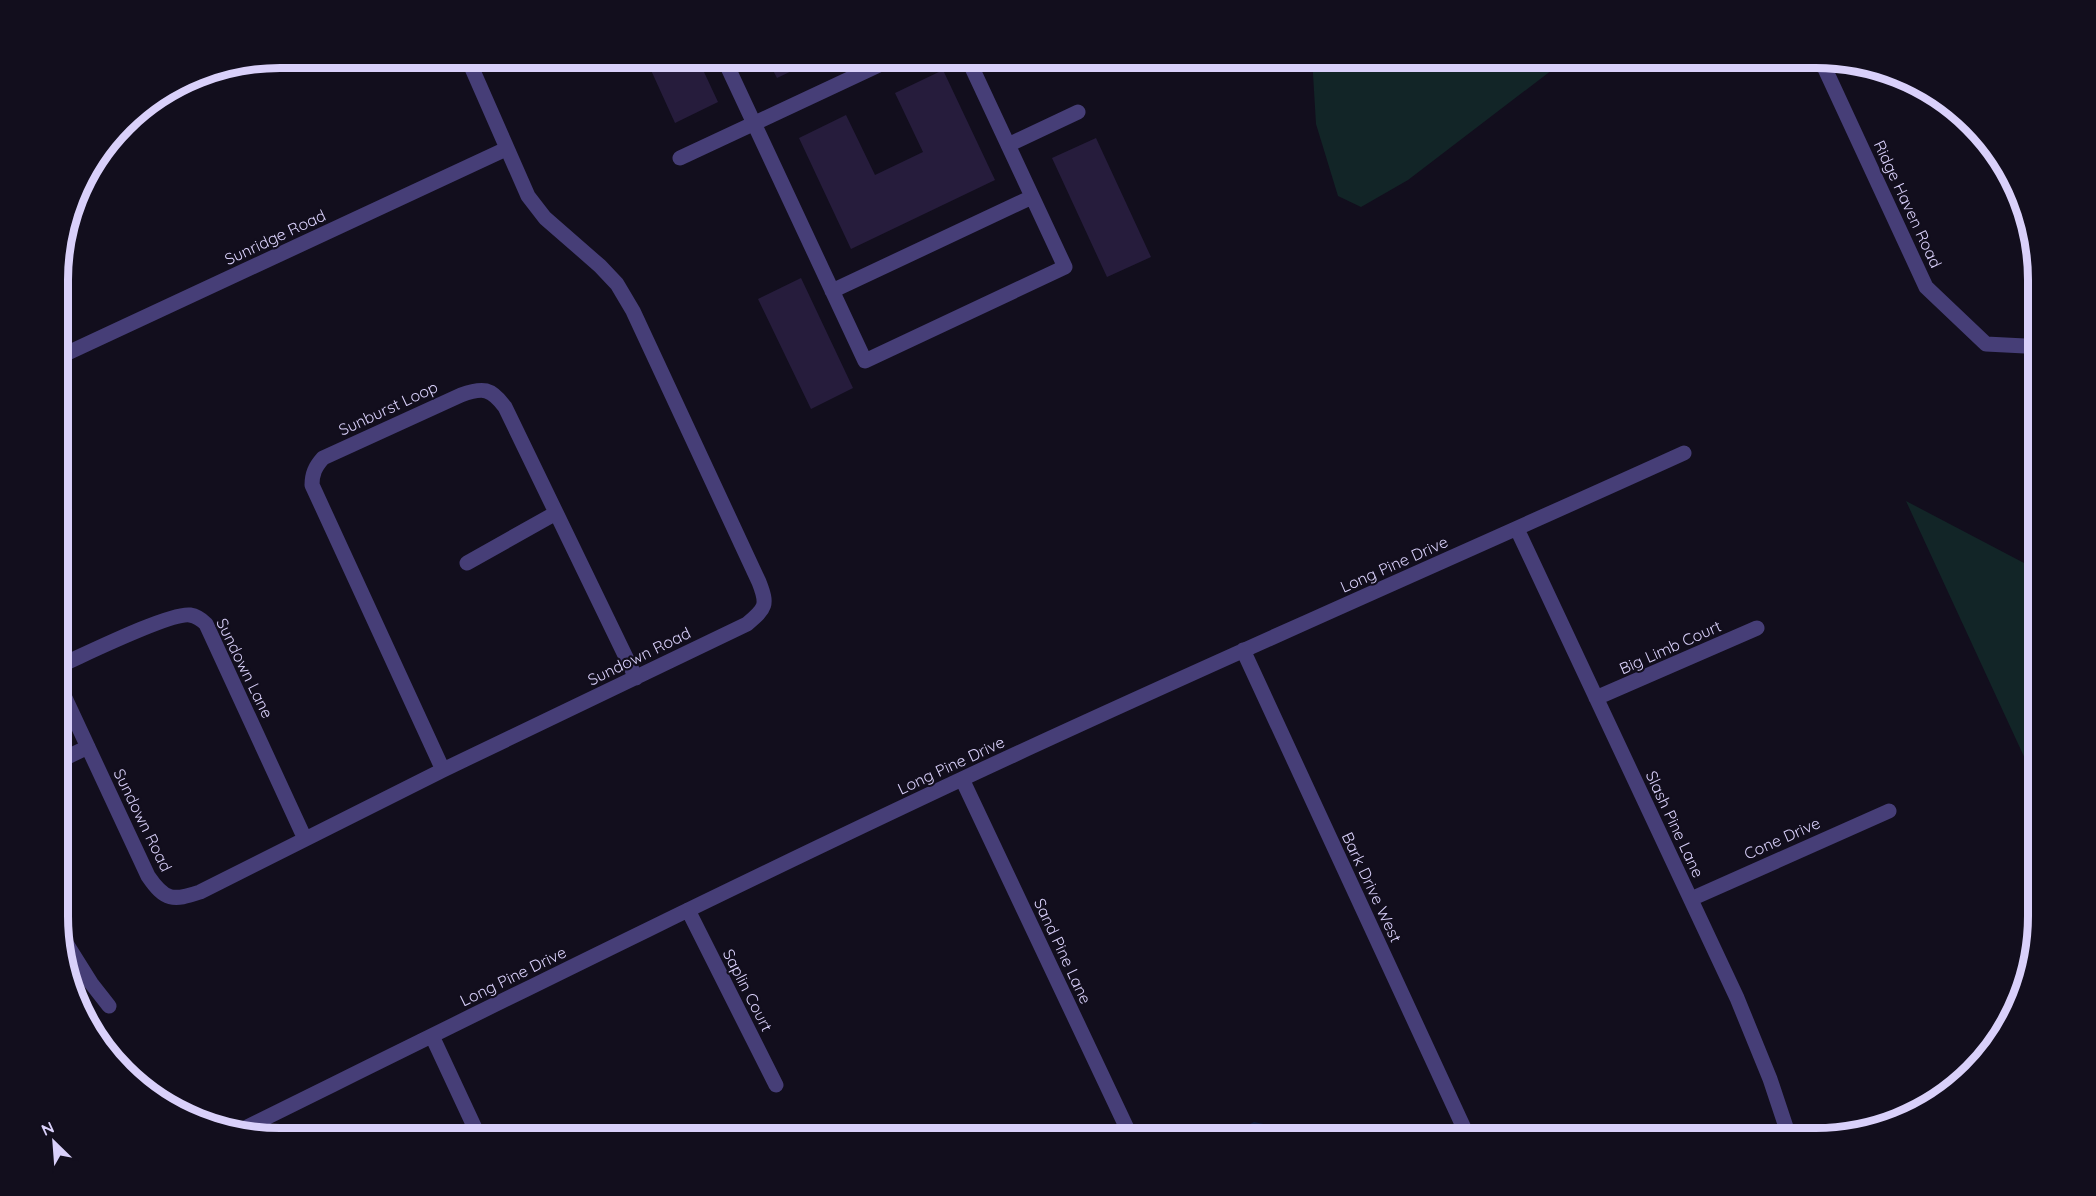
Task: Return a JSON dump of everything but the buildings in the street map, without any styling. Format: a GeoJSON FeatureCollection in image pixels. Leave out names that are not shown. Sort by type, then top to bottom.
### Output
{"type":"FeatureCollection","features":[{"type":"Feature","properties":{"kind":"street","name":"Sundown Road"},"geometry":{"type":"LineString","coordinates":[[68,704],[148,876],[160,892],[178,899],[200,892],[443,770],[747,624],[762,612],[766,599],[623,293],[600,266],[545,218],[528,196],[472,68]]}},
{"type":"Feature","properties":{"kind":"street"},"geometry":{"type":"LineString","coordinates":[[728,68],[865,361],[1065,267],[971,68]]}},
{"type":"Feature","properties":{"kind":"street"},"geometry":{"type":"LineString","coordinates":[[680,158],[873,68]]}},
{"type":"Feature","properties":{"kind":"street","name":"Ridge Haven Road"},"geometry":{"type":"LineString","coordinates":[[1826,68],[1926,287],[1986,344],[2025,346]]}},
{"type":"Feature","properties":{"kind":"street"},"geometry":{"type":"LineString","coordinates":[[1008,145],[1078,112]]}},
{"type":"Feature","properties":{"kind":"street","name":"Sunridge Road"},"geometry":{"type":"LineString","coordinates":[[68,353],[506,149]]}},
{"type":"Feature","properties":{"kind":"street"},"geometry":{"type":"LineString","coordinates":[[832,291],[1032,197]]}},
{"type":"Feature","properties":{"kind":"street","name":"Sunburst Loop"},"geometry":{"type":"LineString","coordinates":[[443,770],[312,485],[316,466],[322,458],[461,394],[473,390],[494,393],[505,407],[636,678]]}},
{"type":"Feature","properties":{"kind":"street","name":"Long Pine Drive"},"geometry":{"type":"LineString","coordinates":[[249,1126],[688,910],[962,779],[1243,650],[1684,453]]}},
{"type":"Feature","properties":{"kind":"street"},"geometry":{"type":"LineString","coordinates":[[467,563],[556,513]]}},
{"type":"Feature","properties":{"kind":"street","name":"Slash Pine Lane"},"geometry":{"type":"LineString","coordinates":[[1517,529],[1745,1018],[1770,1079],[1787,1128]]}},
{"type":"Feature","properties":{"kind":"street","name":"Sundown Lane"},"geometry":{"type":"LineString","coordinates":[[68,662],[163,620],[181,615],[200,618],[206,624],[305,839]]}},
{"type":"Feature","properties":{"kind":"street","name":"Big Limb Court"},"geometry":{"type":"LineString","coordinates":[[1596,698],[1757,628]]}},
{"type":"Feature","properties":{"kind":"street","name":"Bark Drive West"},"geometry":{"type":"LineString","coordinates":[[1243,650],[1464,1128]]}},
{"type":"Feature","properties":{"kind":"street"},"geometry":{"type":"LineString","coordinates":[[68,757],[88,747]]}},
{"type":"Feature","properties":{"kind":"street","name":"Sand Pine Lane"},"geometry":{"type":"LineString","coordinates":[[962,779],[1127,1128]]}},
{"type":"Feature","properties":{"kind":"street","name":"Cone Drive"},"geometry":{"type":"LineString","coordinates":[[1691,899],[1888,811]]}},
{"type":"Feature","properties":{"kind":"street","name":"Saplin Court"},"geometry":{"type":"LineString","coordinates":[[688,910],[776,1085]]}},
{"type":"Feature","properties":{"kind":"street"},"geometry":{"type":"LineString","coordinates":[[70,949],[109,1006]]}},
{"type":"Feature","properties":{"kind":"street"},"geometry":{"type":"LineString","coordinates":[[432,1036],[475,1128]]}},
{"type":"Feature","properties":{"kind":"green space"},"geometry":{"type":"Polygon","coordinates":[[[1313,68],[1555,68],[1408,180],[1361,207],[1338,196],[1316,124],[1313,68]]]}},
{"type":"Feature","properties":{"kind":"green space"},"geometry":{"type":"Polygon","coordinates":[[[1906,501],[2028,565],[2028,765],[1906,501]]]}},
{"type":"Feature","properties":{"kind":"water"},"geometry":{"type":"Polygon","coordinates":[[[1254,1122],[1275,1128],[1242,1128],[1254,1122]]]}}]}
